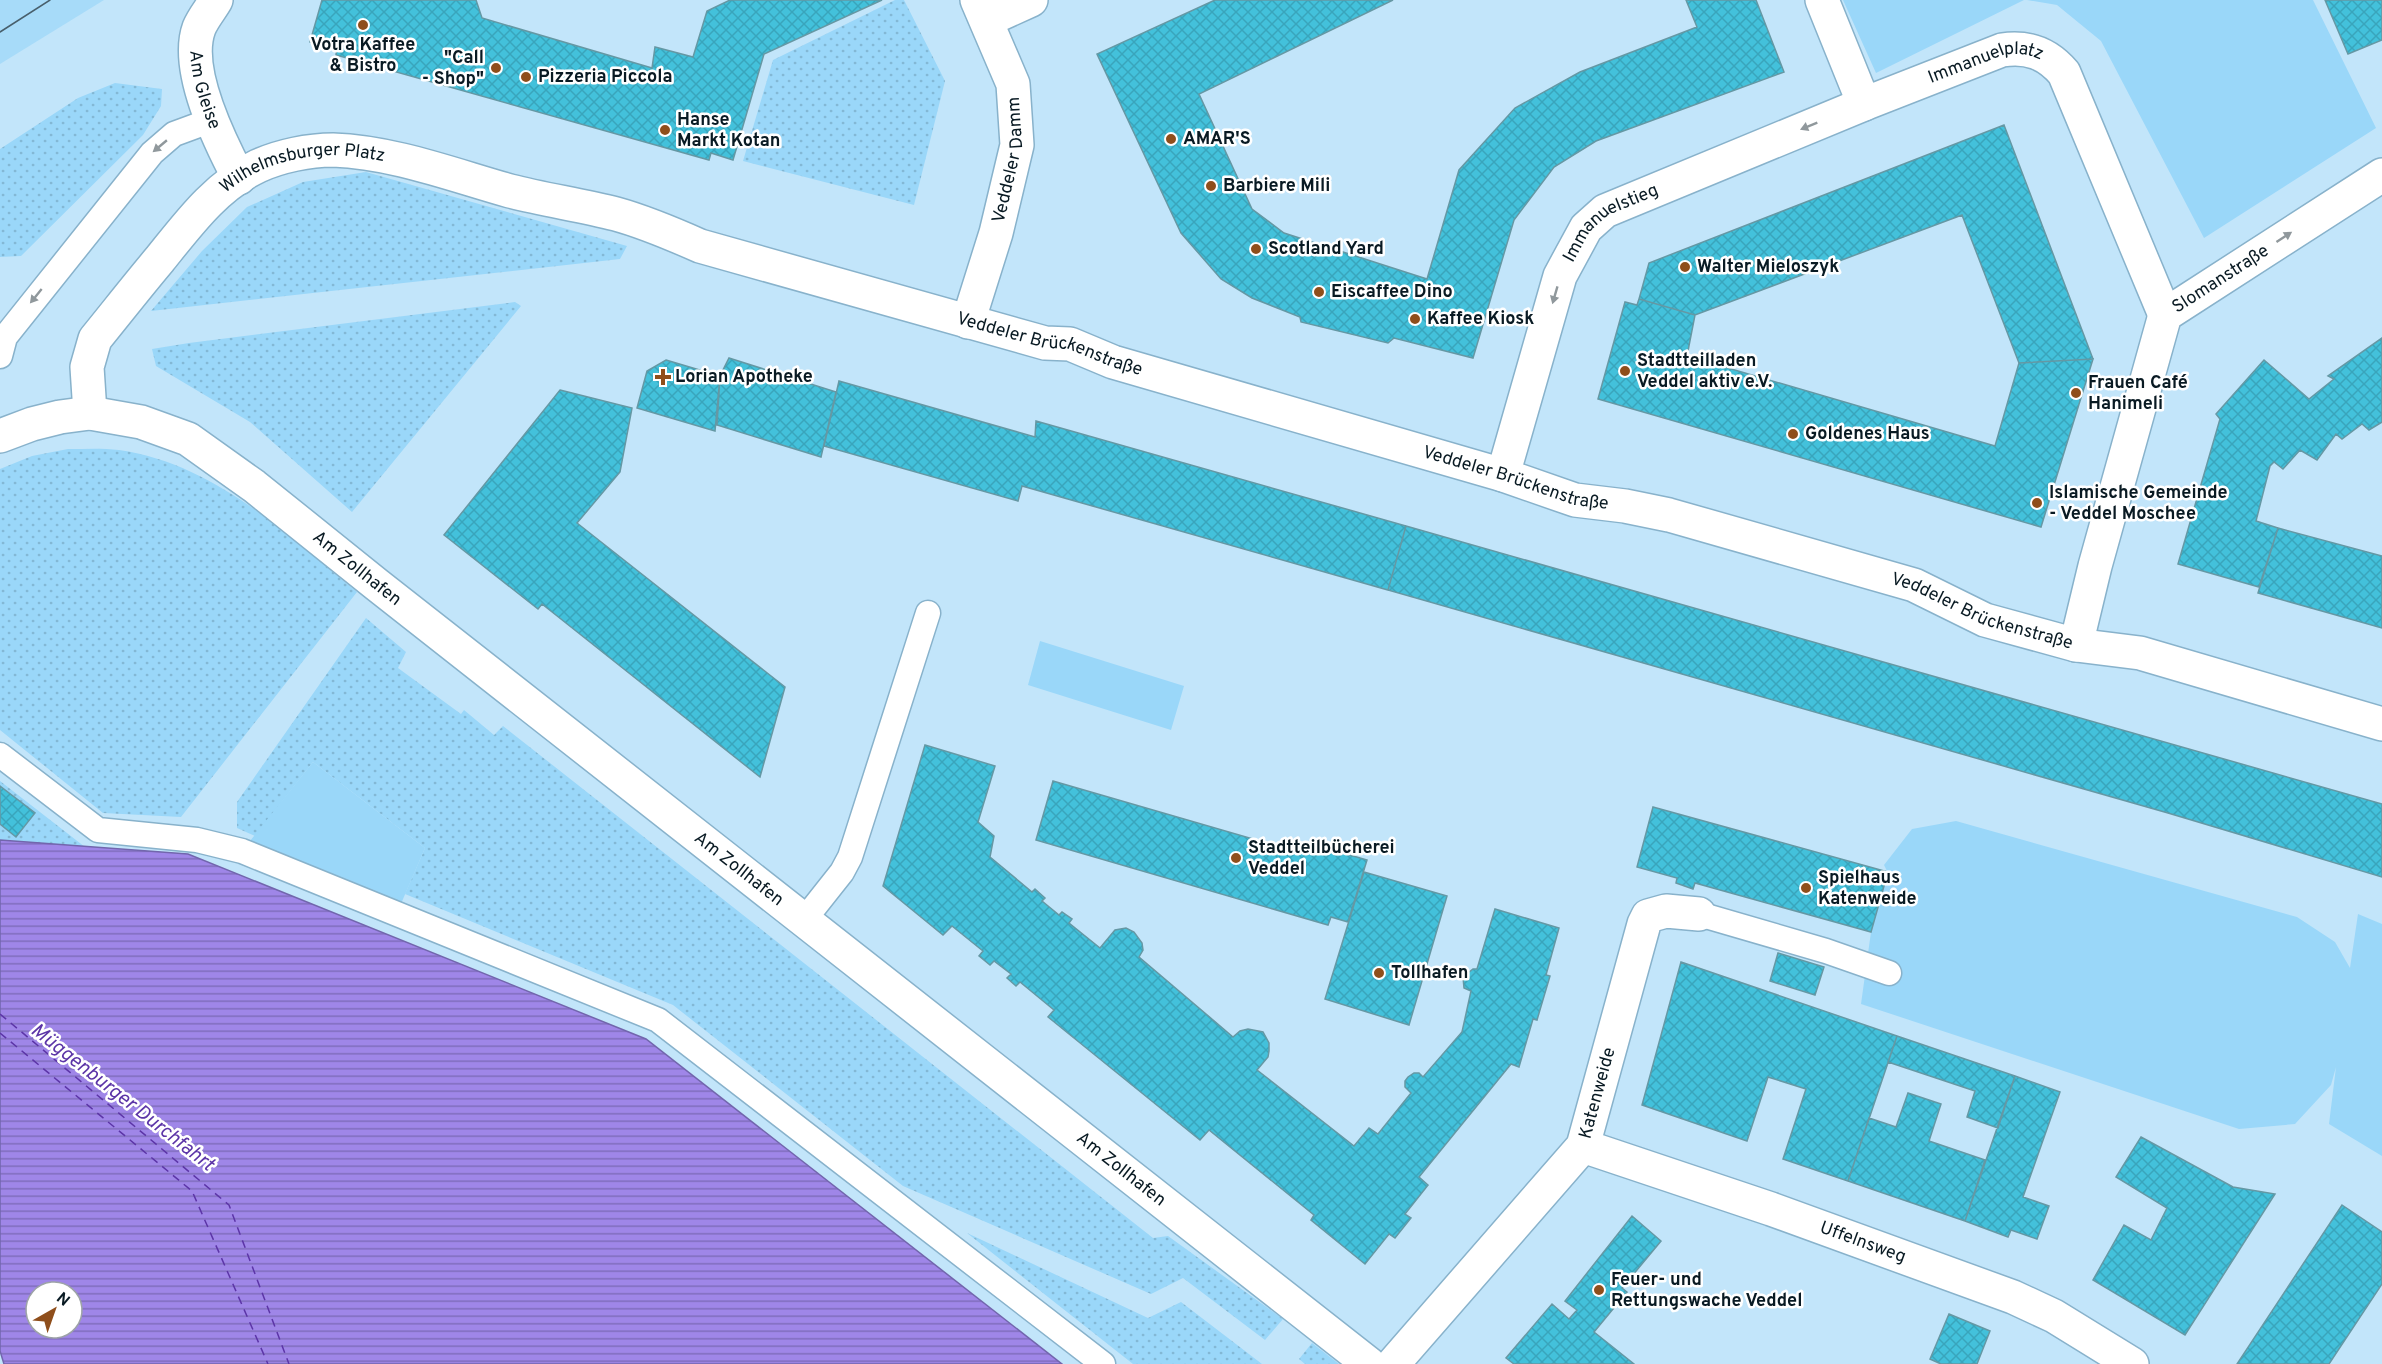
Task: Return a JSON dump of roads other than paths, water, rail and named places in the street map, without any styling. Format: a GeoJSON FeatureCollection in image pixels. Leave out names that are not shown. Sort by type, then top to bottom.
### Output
{"type":"FeatureCollection","features":[{"type":"Feature","properties":{"kind":"street","name":"Am Gleise"},"geometry":{"type":"LineString","coordinates":[[216,0],[199,28],[196,51],[201,82],[220,144],[239,178]]}},
{"type":"Feature","properties":{"kind":"street"},"geometry":{"type":"LineString","coordinates":[[982,10],[1031,0]]}},
{"type":"Feature","properties":{"kind":"street"},"geometry":{"type":"LineString","coordinates":[[1822,0],[1863,104]]}},
{"type":"Feature","properties":{"kind":"street","name":"Veddeler Damm"},"geometry":{"type":"LineString","coordinates":[[968,322],[996,233],[1017,145],[1013,84],[982,10]]}},
{"type":"Feature","properties":{"kind":"street","name":"Immanuelplatz"},"geometry":{"type":"LineString","coordinates":[[1863,104],[2002,50],[2029,49],[2053,60],[2064,73],[2164,315]]}},
{"type":"Feature","properties":{"kind":"street","name":"Immanuelstieg"},"geometry":{"type":"LineString","coordinates":[[1503,475],[1560,276],[1586,228],[1605,210],[1863,104]]}},
{"type":"Feature","properties":{"kind":"street","name":"Wilhelmsburger Platz"},"geometry":{"type":"LineString","coordinates":[[90,413],[87,367],[95,339],[203,207],[258,166],[305,152],[333,150],[359,153],[393,159],[545,200],[616,214],[650,225]]}},
{"type":"Feature","properties":{"kind":"street","name":"Slomanstraße"},"geometry":{"type":"LineString","coordinates":[[2076,645],[2095,566],[2164,315],[2382,175]]}},
{"type":"Feature","properties":{"kind":"street","name":"Veddeler Brückenstraße"},"geometry":{"type":"LineString","coordinates":[[650,225],[700,246],[1045,344],[1070,344],[1113,362],[1503,475],[1575,500],[1625,506],[1669,515],[1914,585],[1985,620],[2076,645],[2140,653],[2382,724]]}},
{"type":"Feature","properties":{"kind":"street","name":"Am Zollhafen"},"geometry":{"type":"LineString","coordinates":[[0,435],[60,417],[90,413],[141,422],[188,439],[244,479],[1369,1364]]}},
{"type":"Feature","properties":{"kind":"street","name":"Katenweide"},"geometry":{"type":"LineString","coordinates":[[1393,1364],[1582,1146],[1648,916],[1666,911],[1699,914]]}},
{"type":"Feature","properties":{"kind":"street","name":"Uffelnsweg"},"geometry":{"type":"LineString","coordinates":[[1582,1146],[1771,1209],[2013,1297],[2054,1316],[2132,1364]]}},
{"type":"Feature","properties":{"kind":"lane"},"geometry":{"type":"LineString","coordinates":[[0,356],[5,337],[152,153],[174,134],[212,120]]}},
{"type":"Feature","properties":{"kind":"lane"},"geometry":{"type":"LineString","coordinates":[[804,920],[842,872],[850,856],[928,613]]}},
{"type":"Feature","properties":{"kind":"lane"},"geometry":{"type":"LineString","coordinates":[[0,755],[98,830],[197,840],[242,851],[658,1020],[1103,1364]]}},
{"type":"Feature","properties":{"kind":"lane"},"geometry":{"type":"LineString","coordinates":[[1699,914],[1826,951],[1889,973]]}},
{"type":"Feature","properties":{"kind":"water","name":"Müggenburger Durchfahrt"},"geometry":{"type":"Polygon","coordinates":[[[0,840],[188,854],[646,1039],[1062,1364],[4,1364],[0,1351],[0,840]]]}},
{"type":"Feature","properties":{"kind":"tram line"},"geometry":{"type":"LineString","coordinates":[[0,32],[50,0]]}},
{"type":"Feature","properties":{"kind":"place","name":"Votra Kaffee & Bistro"},"geometry":{"type":"Point","coordinates":[363,25]}},
{"type":"Feature","properties":{"kind":"place","name":"\"Call - Shop\""},"geometry":{"type":"Point","coordinates":[496,68]}},
{"type":"Feature","properties":{"kind":"place","name":"Pizzeria Piccola"},"geometry":{"type":"Point","coordinates":[526,77]}},
{"type":"Feature","properties":{"kind":"place","name":"Hanse Markt Kotan"},"geometry":{"type":"Point","coordinates":[665,130]}},
{"type":"Feature","properties":{"kind":"place","name":"AMAR'S"},"geometry":{"type":"Point","coordinates":[1171,139]}},
{"type":"Feature","properties":{"kind":"place","name":"Barbiere Mili"},"geometry":{"type":"Point","coordinates":[1211,186]}},
{"type":"Feature","properties":{"kind":"place","name":"Scotland Yard"},"geometry":{"type":"Point","coordinates":[1256,249]}},
{"type":"Feature","properties":{"kind":"place","name":"Walter Mieloszyk"},"geometry":{"type":"Point","coordinates":[1685,267]}},
{"type":"Feature","properties":{"kind":"place","name":"Eiscaffee Dino"},"geometry":{"type":"Point","coordinates":[1319,292]}},
{"type":"Feature","properties":{"kind":"place","name":"Kaffee Kiosk"},"geometry":{"type":"Point","coordinates":[1415,319]}},
{"type":"Feature","properties":{"kind":"place","name":"Stadtteilladen Veddel aktiv e.V."},"geometry":{"type":"Point","coordinates":[1625,371]}},
{"type":"Feature","properties":{"kind":"place","name":"Lorian Apotheke"},"geometry":{"type":"Point","coordinates":[663,377]}},
{"type":"Feature","properties":{"kind":"place","name":"Frauen Café Hanimeli"},"geometry":{"type":"Point","coordinates":[2076,393]}},
{"type":"Feature","properties":{"kind":"place","name":"Goldenes Haus"},"geometry":{"type":"Point","coordinates":[1793,434]}},
{"type":"Feature","properties":{"kind":"place","name":"Islamische Gemeinde - Veddel Moschee"},"geometry":{"type":"Point","coordinates":[2037,503]}},
{"type":"Feature","properties":{"kind":"place","name":"Stadtteilbücherei Veddel"},"geometry":{"type":"Point","coordinates":[1236,858]}},
{"type":"Feature","properties":{"kind":"place","name":"Spielhaus Katenweide"},"geometry":{"type":"Point","coordinates":[1806,888]}},
{"type":"Feature","properties":{"kind":"place","name":"Tollhafen"},"geometry":{"type":"Point","coordinates":[1379,973]}},
{"type":"Feature","properties":{"kind":"place","name":"Feuer- und Rettungswache Veddel"},"geometry":{"type":"Point","coordinates":[1599,1290]}}]}
